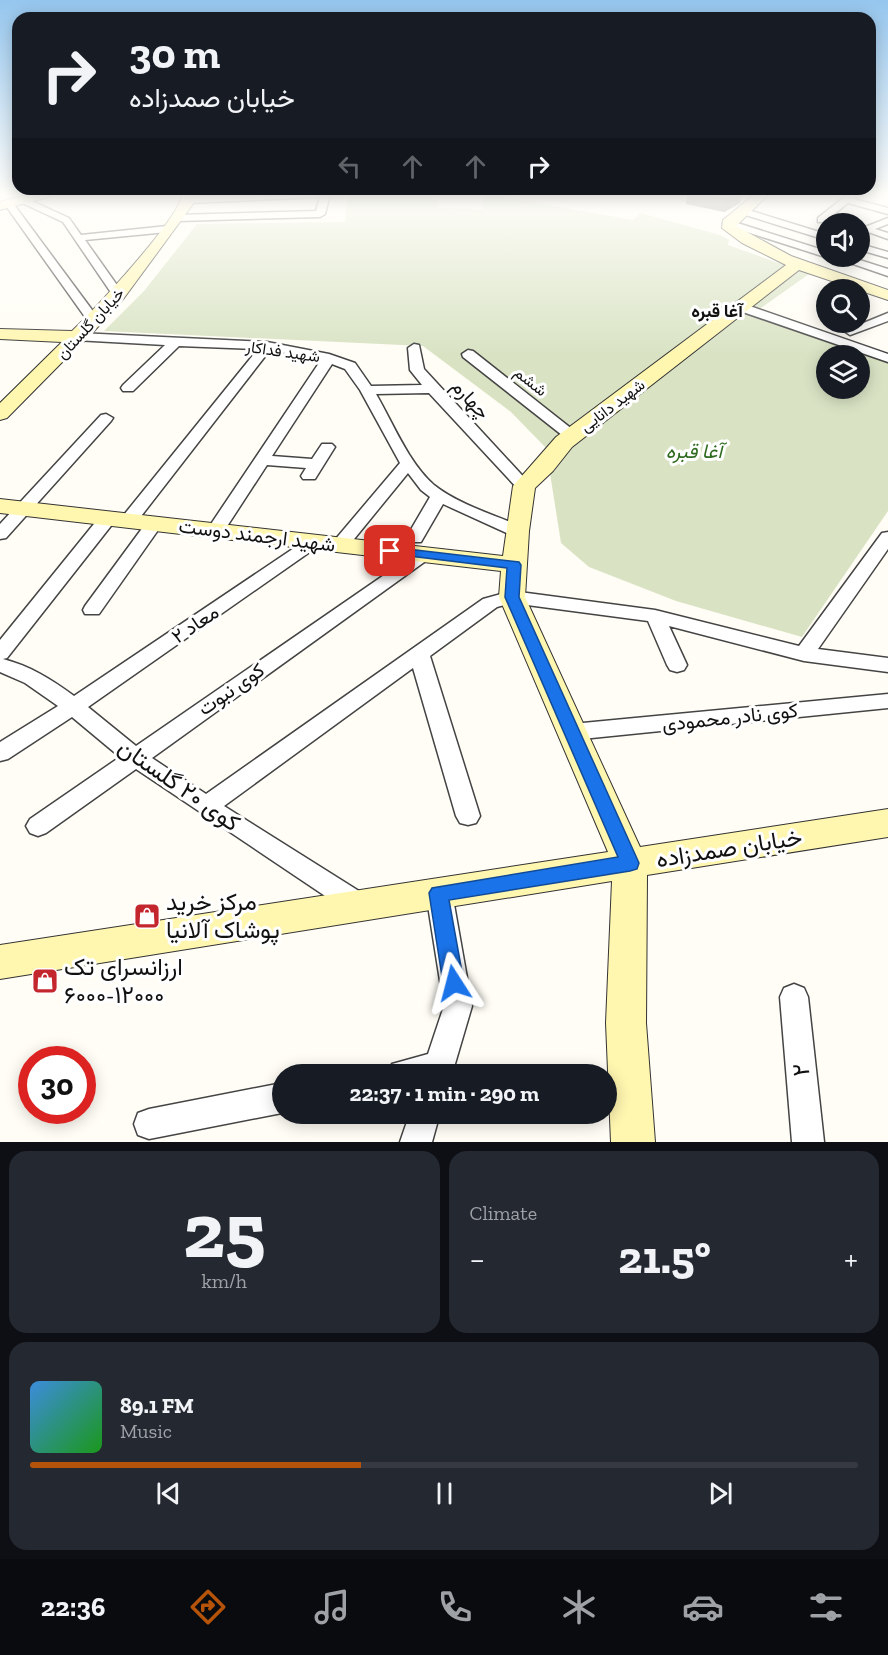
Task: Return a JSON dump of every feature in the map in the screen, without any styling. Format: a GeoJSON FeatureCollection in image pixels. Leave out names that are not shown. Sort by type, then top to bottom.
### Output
{"type":"FeatureCollection","features":[{"type":"Feature","properties":{"kind":"street"},"geometry":{"type":"LineString","coordinates":[[37,247],[94,321]]}},
{"type":"Feature","properties":{"kind":"street"},"geometry":{"type":"LineString","coordinates":[[85,247],[118,295]]}},
{"type":"Feature","properties":{"kind":"street","name":"خیابان گلستان"},"geometry":{"type":"LineString","coordinates":[[0,414],[118,295],[154,247]]}},
{"type":"Feature","properties":{"kind":"street"},"geometry":{"type":"LineString","coordinates":[[761,247],[797,264],[888,295]]}},
{"type":"Feature","properties":{"kind":"street"},"geometry":{"type":"LineString","coordinates":[[870,250],[888,255]]}},
{"type":"Feature","properties":{"kind":"street","name":"شهید دانایی"},"geometry":{"type":"LineString","coordinates":[[524,486],[572,436],[797,264]]}},
{"type":"Feature","properties":{"kind":"street"},"geometry":{"type":"LineString","coordinates":[[870,267],[888,273]]}},
{"type":"Feature","properties":{"kind":"street"},"geometry":{"type":"LineString","coordinates":[[741,307],[888,358]]}},
{"type":"Feature","properties":{"kind":"street"},"geometry":{"type":"LineString","coordinates":[[870,323],[888,317]]}},
{"type":"Feature","properties":{"kind":"street"},"geometry":{"type":"LineString","coordinates":[[0,333],[79,336]]}},
{"type":"Feature","properties":{"kind":"street","name":"شهید فداکار"},"geometry":{"type":"LineString","coordinates":[[79,336],[267,346],[329,358],[350,366],[368,390],[408,463],[427,487],[439,496],[517,531]]}},
{"type":"Feature","properties":{"kind":"street"},"geometry":{"type":"LineString","coordinates":[[128,388],[176,341]]}},
{"type":"Feature","properties":{"kind":"street"},"geometry":{"type":"LineString","coordinates":[[0,653],[119,519],[267,346]]}},
{"type":"Feature","properties":{"kind":"street"},"geometry":{"type":"LineString","coordinates":[[414,348],[417,369],[433,389]]}},
{"type":"Feature","properties":{"kind":"street","name":"ششم"},"geometry":{"type":"LineString","coordinates":[[468,354],[572,436]]}},
{"type":"Feature","properties":{"kind":"street"},"geometry":{"type":"LineString","coordinates":[[216,531],[329,358]]}},
{"type":"Feature","properties":{"kind":"street","name":"چهارم"},"geometry":{"type":"LineString","coordinates":[[368,390],[433,389],[524,486]]}},
{"type":"Feature","properties":{"kind":"street"},"geometry":{"type":"LineString","coordinates":[[0,534],[11,507],[106,418]]}},
{"type":"Feature","properties":{"kind":"street"},"geometry":{"type":"LineString","coordinates":[[263,460],[313,470],[327,447]]}},
{"type":"Feature","properties":{"kind":"street"},"geometry":{"type":"LineString","coordinates":[[340,545],[408,463]]}},
{"type":"Feature","properties":{"kind":"street"},"geometry":{"type":"LineString","coordinates":[[524,486],[517,531],[512,597],[630,863],[626,1023],[633,1142]]}},
{"type":"Feature","properties":{"kind":"street"},"geometry":{"type":"LineString","coordinates":[[420,546],[439,496]]}},
{"type":"Feature","properties":{"kind":"street","name":"شهید ارجمند دوست"},"geometry":{"type":"LineString","coordinates":[[11,507],[340,545],[420,546],[514,565]]}},
{"type":"Feature","properties":{"kind":"street"},"geometry":{"type":"LineString","coordinates":[[92,610],[155,524]]}},
{"type":"Feature","properties":{"kind":"street"},"geometry":{"type":"LineString","coordinates":[[804,654],[888,537]]}},
{"type":"Feature","properties":{"kind":"street","name":"معاد ۲"},"geometry":{"type":"LineString","coordinates":[[0,753],[74,706],[315,542]]}},
{"type":"Feature","properties":{"kind":"street","name":"کوی نبوت"},"geometry":{"type":"LineString","coordinates":[[38,826],[420,546]]}},
{"type":"Feature","properties":{"kind":"street"},"geometry":{"type":"LineString","coordinates":[[206,806],[490,603],[512,597],[655,616],[804,654],[885,659]]}},
{"type":"Feature","properties":{"kind":"street"},"geometry":{"type":"LineString","coordinates":[[655,616],[677,665]]}},
{"type":"Feature","properties":{"kind":"street"},"geometry":{"type":"LineString","coordinates":[[419,654],[468,816]]}},
{"type":"Feature","properties":{"kind":"street","name":"کوی ۲۰ گلستان"},"geometry":{"type":"LineString","coordinates":[[0,665],[13,666],[74,706],[135,757],[206,806],[361,906]]}},
{"type":"Feature","properties":{"kind":"street","name":"کوی نادر محمودی"},"geometry":{"type":"LineString","coordinates":[[572,732],[888,701]]}},
{"type":"Feature","properties":{"kind":"street","name":"خیابان صمدزاده"},"geometry":{"type":"LineString","coordinates":[[0,962],[888,823]]}},
{"type":"Feature","properties":{"kind":"street"},"geometry":{"type":"LineString","coordinates":[[439,893],[458,1006],[440,1064]]}},
{"type":"Feature","properties":{"kind":"street","name":"۲"},"geometry":{"type":"LineString","coordinates":[[794,997],[808,1142]]}},
{"type":"Feature","properties":{"kind":"street"},"geometry":{"type":"LineString","coordinates":[[149,1124],[272,1100]]}},
{"type":"Feature","properties":{"kind":"street"},"geometry":{"type":"LineString","coordinates":[[416,1142],[422,1124]]}},
{"type":"Feature","properties":{"kind":"green space","name":"آغا قبره"},"geometry":{"type":"Polygon","coordinates":[[[179,247],[734,247],[809,274],[751,315],[837,345],[816,345],[816,399],[870,399],[870,357],[888,363],[888,511],[802,637],[676,601],[589,567],[561,543],[546,448],[511,412],[423,346],[104,331],[144,291],[179,247]]]}},
{"type":"Feature","properties":{"kind":"place","name":"مرکز خرید پوشاک آلانیا"},"geometry":{"type":"Point","coordinates":[147,916]}},
{"type":"Feature","properties":{"kind":"place","name":"ارزانسرای تک ۶۰۰۰-۱۲۰۰۰"},"geometry":{"type":"Point","coordinates":[45,981]}},
{"type":"Feature","properties":{"kind":"district","name":"آغا قبره"},"geometry":{"type":"Point","coordinates":[717,311]}},
{"type":"Feature","properties":{"kind":"route"},"geometry":{"type":"LineString","coordinates":[[390,551],[514,565],[512,597],[630,863],[439,893],[454,983]]}}]}
